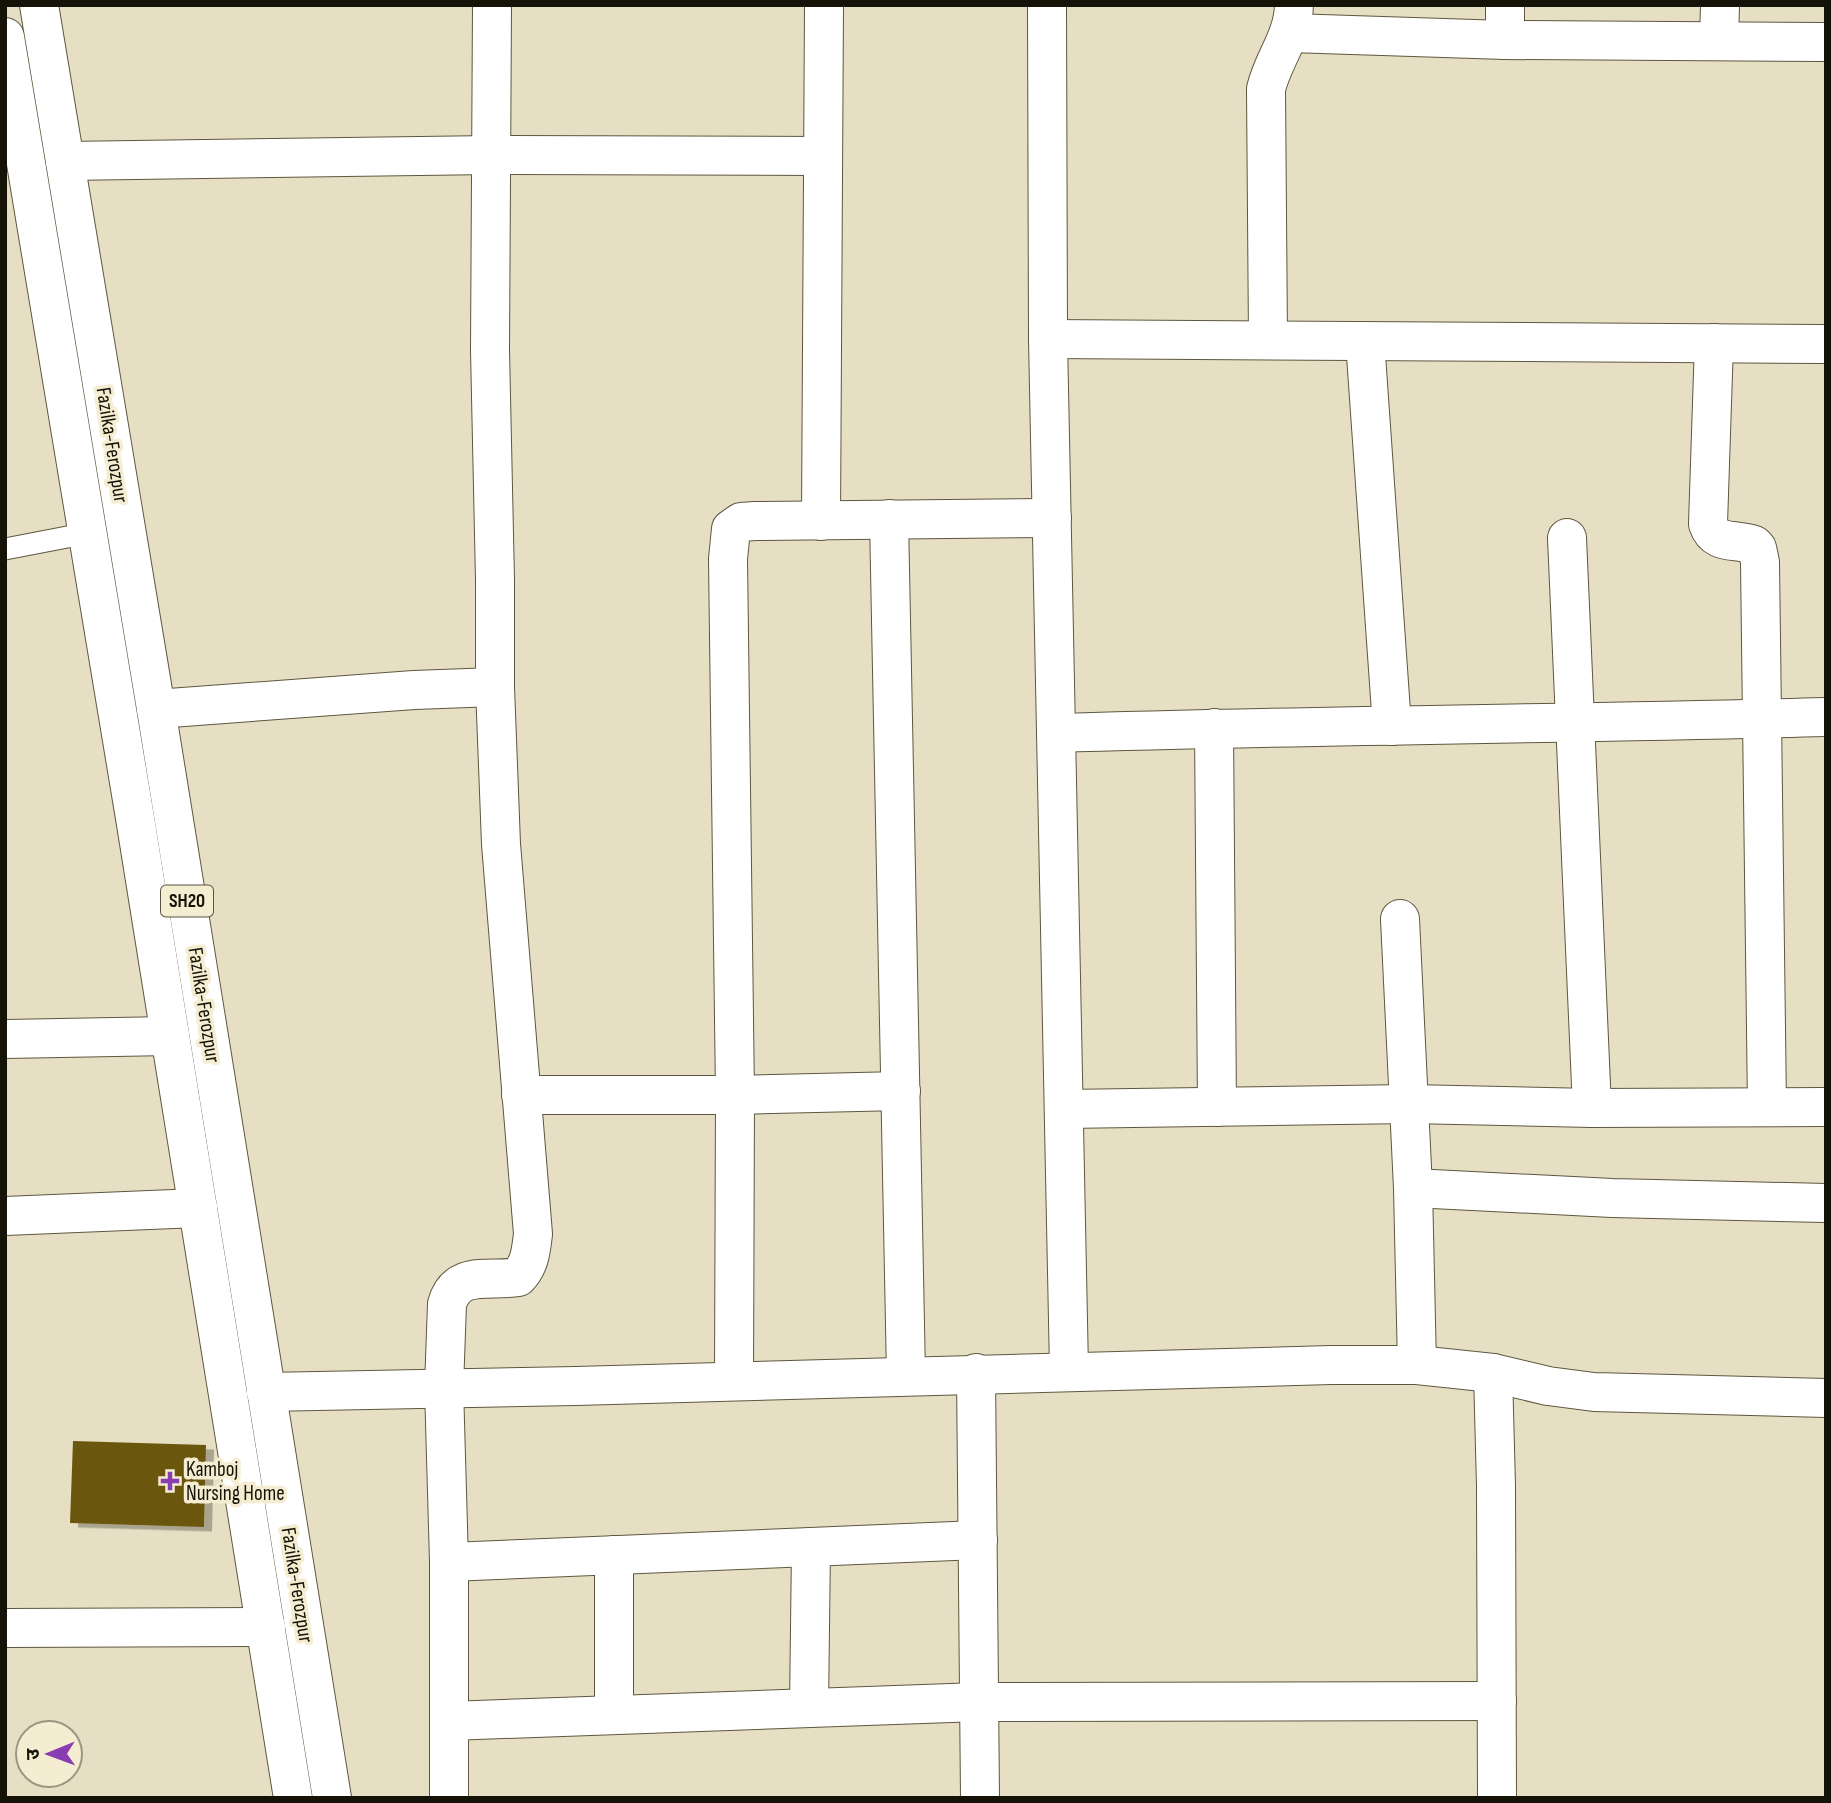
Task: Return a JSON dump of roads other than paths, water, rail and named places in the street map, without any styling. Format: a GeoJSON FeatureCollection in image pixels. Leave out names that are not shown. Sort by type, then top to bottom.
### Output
{"type":"FeatureCollection","features":[{"type":"Feature","properties":{"kind":"street","name":"Fazilka-Ferozpur"},"geometry":{"type":"LineString","coordinates":[[39,5],[332,1798]]}},
{"type":"Feature","properties":{"kind":"street"},"geometry":{"type":"LineString","coordinates":[[449,1798],[449,1562],[444,1387],[447,1304],[451,1291],[458,1284],[470,1280],[518,1278],[526,1270],[533,1234],[501,844],[495,687],[490,350],[492,5]]}},
{"type":"Feature","properties":{"kind":"street"},"geometry":{"type":"LineString","coordinates":[[821,520],[824,5]]}},
{"type":"Feature","properties":{"kind":"street"},"geometry":{"type":"LineString","coordinates":[[1047,5],[1048,339],[1069,1370]]}},
{"type":"Feature","properties":{"kind":"street"},"geometry":{"type":"LineString","coordinates":[[1268,340],[1266,89],[1292,19],[1720,23],[1826,42]]}},
{"type":"Feature","properties":{"kind":"street","name":"Fazilka-Ferozpur"},"geometry":{"type":"LineString","coordinates":[[5,37],[15,151],[88,533],[293,1798]]}},
{"type":"Feature","properties":{"kind":"street"},"geometry":{"type":"LineString","coordinates":[[65,161],[492,155],[822,156]]}},
{"type":"Feature","properties":{"kind":"street"},"geometry":{"type":"LineString","coordinates":[[1048,339],[1826,344]]}},
{"type":"Feature","properties":{"kind":"street"},"geometry":{"type":"LineString","coordinates":[[1365,341],[1392,726]]}},
{"type":"Feature","properties":{"kind":"street"},"geometry":{"type":"LineString","coordinates":[[1714,343],[1708,524],[1710,532],[1719,539],[1749,543],[1757,548],[1760,562],[1767,1107]]}},
{"type":"Feature","properties":{"kind":"street"},"geometry":{"type":"LineString","coordinates":[[734,1380],[732,529],[741,522],[1052,517]]}},
{"type":"Feature","properties":{"kind":"street"},"geometry":{"type":"LineString","coordinates":[[889,519],[906,1375]]}},
{"type":"Feature","properties":{"kind":"street"},"geometry":{"type":"LineString","coordinates":[[1567,538],[1592,1108]]}},
{"type":"Feature","properties":{"kind":"street"},"geometry":{"type":"LineString","coordinates":[[156,709],[414,690],[495,687]]}},
{"type":"Feature","properties":{"kind":"street"},"geometry":{"type":"LineString","coordinates":[[1056,733],[1826,717]]}},
{"type":"Feature","properties":{"kind":"street"},"geometry":{"type":"LineString","coordinates":[[1214,728],[1217,1107]]}},
{"type":"Feature","properties":{"kind":"street"},"geometry":{"type":"LineString","coordinates":[[1400,919],[1413,1188],[1417,1365]]}},
{"type":"Feature","properties":{"kind":"street"},"geometry":{"type":"LineString","coordinates":[[5,1039],[170,1036]]}},
{"type":"Feature","properties":{"kind":"street"},"geometry":{"type":"LineString","coordinates":[[521,1095],[735,1095],[901,1091]]}},
{"type":"Feature","properties":{"kind":"street"},"geometry":{"type":"LineString","coordinates":[[1064,1109],[1409,1104],[1592,1108],[1826,1107]]}},
{"type":"Feature","properties":{"kind":"street"},"geometry":{"type":"LineString","coordinates":[[1413,1188],[1612,1198],[1826,1203]]}},
{"type":"Feature","properties":{"kind":"street"},"geometry":{"type":"LineString","coordinates":[[5,1216],[198,1208]]}},
{"type":"Feature","properties":{"kind":"street"},"geometry":{"type":"LineString","coordinates":[[266,1392],[1069,1370],[1417,1365],[1493,1373],[1548,1386],[1594,1392],[1826,1398]]}},
{"type":"Feature","properties":{"kind":"street"},"geometry":{"type":"LineString","coordinates":[[976,1373],[980,1798]]}},
{"type":"Feature","properties":{"kind":"street"},"geometry":{"type":"LineString","coordinates":[[1493,1373],[1497,1798]]}},
{"type":"Feature","properties":{"kind":"street"},"geometry":{"type":"LineString","coordinates":[[449,1562],[978,1540]]}},
{"type":"Feature","properties":{"kind":"street"},"geometry":{"type":"LineString","coordinates":[[808,1708],[811,1547]]}},
{"type":"Feature","properties":{"kind":"street"},"geometry":{"type":"LineString","coordinates":[[614,1555],[614,1715]]}},
{"type":"Feature","properties":{"kind":"street"},"geometry":{"type":"LineString","coordinates":[[5,1628],[266,1627]]}},
{"type":"Feature","properties":{"kind":"street"},"geometry":{"type":"LineString","coordinates":[[449,1721],[979,1702],[1497,1701]]}},
{"type":"Feature","properties":{"kind":"lane"},"geometry":{"type":"LineString","coordinates":[[5,549],[88,533]]}},
{"type":"Feature","properties":{"kind":"place","name":"Kamboj Nursing Home"},"geometry":{"type":"Point","coordinates":[170,1481]}}]}
